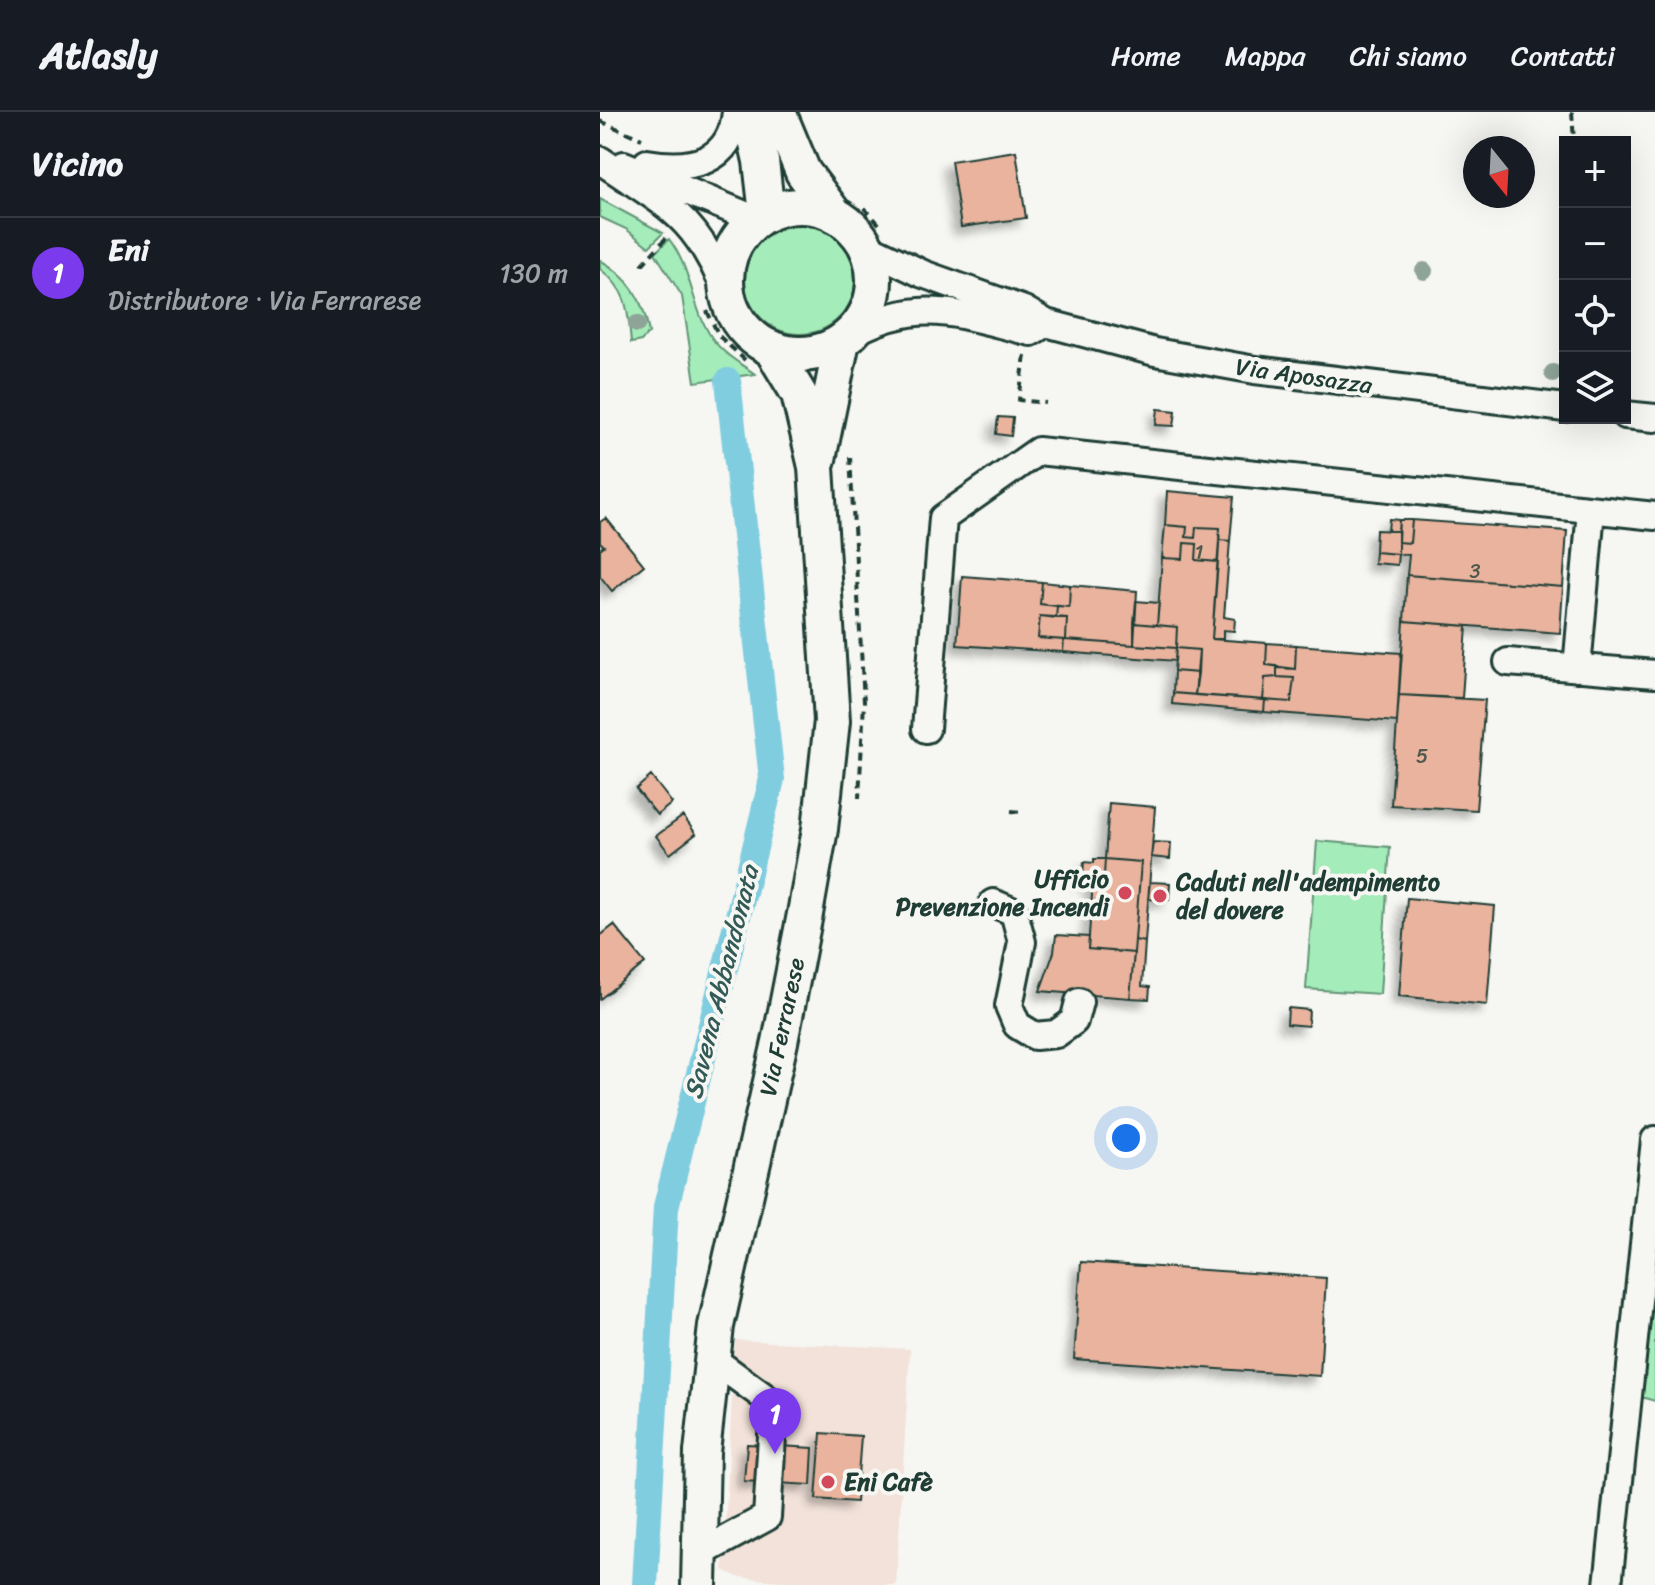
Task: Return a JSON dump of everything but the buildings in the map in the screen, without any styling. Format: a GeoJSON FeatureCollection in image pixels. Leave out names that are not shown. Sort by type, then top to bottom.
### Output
{"type":"FeatureCollection","features":[{"type":"Feature","properties":{"kind":"main road"},"geometry":{"type":"LineString","coordinates":[[750,112],[761,161],[762,217]]}},
{"type":"Feature","properties":{"kind":"main road"},"geometry":{"type":"LineString","coordinates":[[771,348],[814,352],[846,337],[863,319],[873,293],[872,263],[865,246],[851,226],[835,215],[803,172],[778,112]]}},
{"type":"Feature","properties":{"kind":"main road"},"geometry":{"type":"LineString","coordinates":[[816,467],[799,394],[771,348],[747,331],[728,296],[726,281],[730,255],[744,232],[762,217],[801,206],[835,215]]}},
{"type":"Feature","properties":{"kind":"main road"},"geometry":{"type":"LineString","coordinates":[[816,467],[846,337]]}},
{"type":"Feature","properties":{"kind":"main road","name":"Via Ferrarese"},"geometry":{"type":"LineString","coordinates":[[699,1570],[702,1452],[711,1358],[726,1274],[780,1042],[820,829],[833,701],[816,467]]}},
{"type":"Feature","properties":{"kind":"street"},"geometry":{"type":"LineString","coordinates":[[600,160],[678,167],[698,163],[725,145],[736,112]]}},
{"type":"Feature","properties":{"kind":"street"},"geometry":{"type":"LineString","coordinates":[[600,160],[666,180],[762,217]]}},
{"type":"Feature","properties":{"kind":"street"},"geometry":{"type":"LineString","coordinates":[[600,160],[678,214],[698,233],[728,296]]}},
{"type":"Feature","properties":{"kind":"street","name":"Via Aposazza"},"geometry":{"type":"LineString","coordinates":[[865,246],[923,274],[1024,310],[1046,323],[1195,361],[1559,407]]}},
{"type":"Feature","properties":{"kind":"street","name":"Via Aposazza"},"geometry":{"type":"LineString","coordinates":[[846,337],[888,317],[918,309],[947,311],[1031,332],[1046,323]]}},
{"type":"Feature","properties":{"kind":"street"},"geometry":{"type":"LineString","coordinates":[[1631,416],[1655,418]]}},
{"type":"Feature","properties":{"kind":"street"},"geometry":{"type":"LineString","coordinates":[[926,729],[943,518],[1038,451],[1655,516]]}},
{"type":"Feature","properties":{"kind":"street"},"geometry":{"type":"LineString","coordinates":[[1577,668],[1591,510]]}},
{"type":"Feature","properties":{"kind":"street"},"geometry":{"type":"LineString","coordinates":[[1508,662],[1655,674]]}},
{"type":"Feature","properties":{"kind":"street"},"geometry":{"type":"LineString","coordinates":[[993,903],[1014,912],[1022,942],[1009,1006],[1017,1025],[1035,1036],[1056,1034],[1074,1021],[1079,1002]]}},
{"type":"Feature","properties":{"kind":"street"},"geometry":{"type":"LineString","coordinates":[[1608,1585],[1655,1140]]}},
{"type":"Feature","properties":{"kind":"street"},"geometry":{"type":"LineString","coordinates":[[699,1570],[767,1517],[774,1404],[711,1358]]}},
{"type":"Feature","properties":{"kind":"path"},"geometry":{"type":"LineString","coordinates":[[1572,112],[1574,136]]}},
{"type":"Feature","properties":{"kind":"path"},"geometry":{"type":"LineString","coordinates":[[642,265],[673,233]]}},
{"type":"Feature","properties":{"kind":"path"},"geometry":{"type":"LineString","coordinates":[[1017,346],[1026,358],[1019,400],[1046,403]]}},
{"type":"Feature","properties":{"kind":"path"},"geometry":{"type":"LineString","coordinates":[[849,447],[864,702],[859,798]]}},
{"type":"Feature","properties":{"kind":"path"},"geometry":{"type":"LineString","coordinates":[[1011,811],[1021,812]]}},
{"type":"Feature","properties":{"kind":"shaded area"},"geometry":{"type":"Polygon","coordinates":[[[735,1340],[910,1349],[896,1585],[818,1585],[738,1577],[723,1570],[735,1340]]]}},
{"type":"Feature","properties":{"kind":"green space"},"geometry":{"type":"Polygon","coordinates":[[[600,199],[663,233],[649,247],[626,229],[600,217],[600,199]]]}},
{"type":"Feature","properties":{"kind":"green space"},"geometry":{"type":"Polygon","coordinates":[[[800,224],[821,228],[839,240],[851,258],[855,279],[851,300],[839,318],[821,330],[800,334],[779,330],[761,318],[749,300],[745,279],[749,258],[761,240],[779,228],[800,224]]]}},
{"type":"Feature","properties":{"kind":"green space"},"geometry":{"type":"Polygon","coordinates":[[[669,239],[683,264],[700,314],[712,338],[726,353],[755,374],[695,382],[682,296],[655,253],[669,239]]]}},
{"type":"Feature","properties":{"kind":"green space"},"geometry":{"type":"Polygon","coordinates":[[[600,260],[634,290],[649,333],[641,341],[631,343],[625,302],[616,285],[600,269],[600,260]]]}},
{"type":"Feature","properties":{"kind":"green space"},"geometry":{"type":"Polygon","coordinates":[[[1317,841],[1390,847],[1380,994],[1306,989],[1317,841]]]}},
{"type":"Feature","properties":{"kind":"green space"},"geometry":{"type":"Polygon","coordinates":[[[1655,1279],[1655,1401],[1641,1397],[1655,1279]]]}},
{"type":"Feature","properties":{"kind":"waterway","name":"Savena Abbandonata"},"geometry":{"type":"LineString","coordinates":[[645,1585],[666,1207],[772,779],[728,381]]}},
{"type":"Feature","properties":{"kind":"place","name":"Ufficio Prevenzione Incendi"},"geometry":{"type":"Point","coordinates":[1125,893]}},
{"type":"Feature","properties":{"kind":"place","name":"Caduti nell'adempimento del dovere"},"geometry":{"type":"Point","coordinates":[1160,896]}},
{"type":"Feature","properties":{"kind":"place","name":"Eni"},"geometry":{"type":"Point","coordinates":[775,1454]}},
{"type":"Feature","properties":{"kind":"place","name":"Eni Cafè"},"geometry":{"type":"Point","coordinates":[828,1482]}}]}
